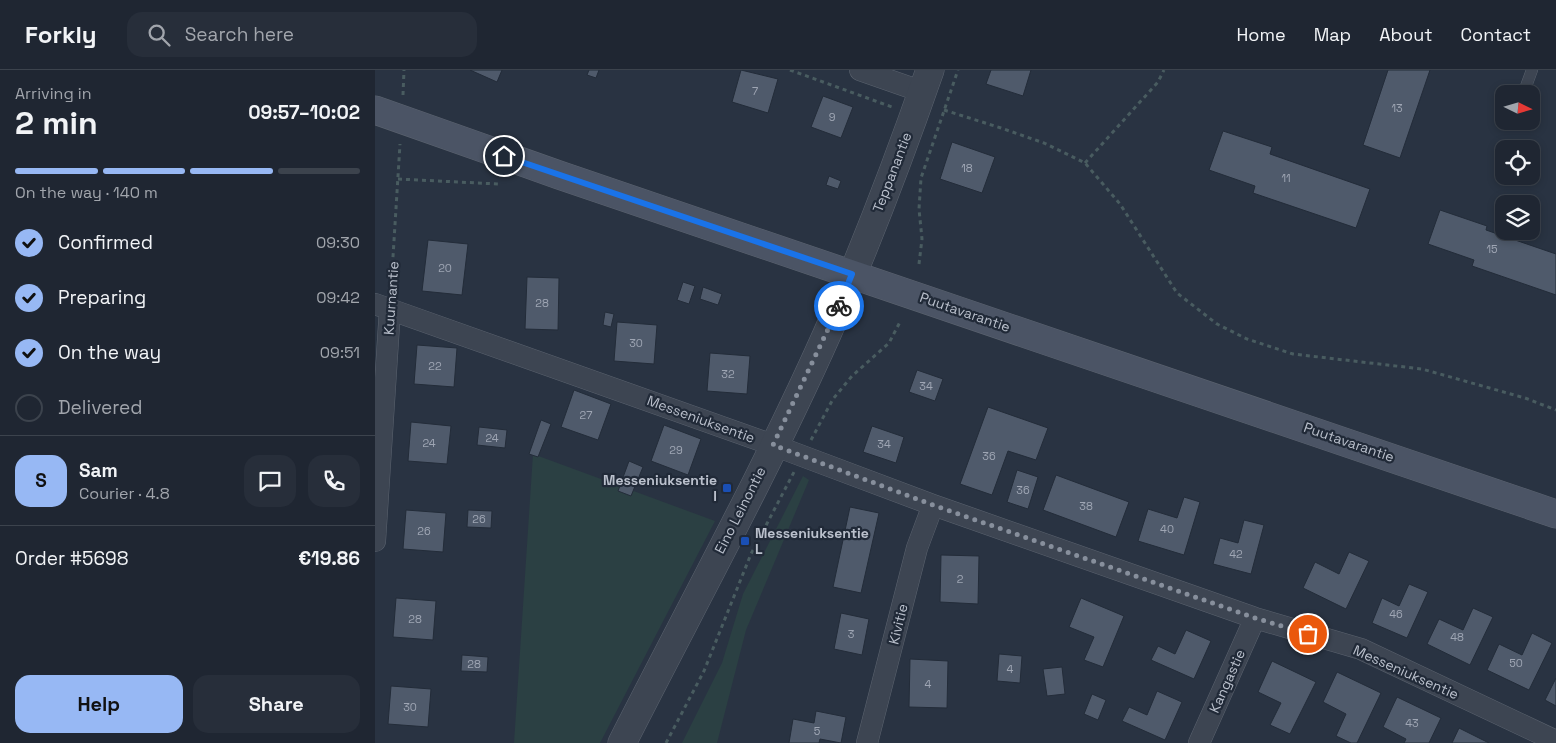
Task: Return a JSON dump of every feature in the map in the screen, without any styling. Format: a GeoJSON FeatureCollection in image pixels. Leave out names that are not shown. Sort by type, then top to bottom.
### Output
{"type":"FeatureCollection","features":[{"type":"Feature","properties":{"kind":"main road","name":"Puutavarantie"},"geometry":{"type":"LineString","coordinates":[[375,110],[559,175],[1556,514]]}},
{"type":"Feature","properties":{"kind":"street"},"geometry":{"type":"LineString","coordinates":[[860,70],[922,92]]}},
{"type":"Feature","properties":{"kind":"street","name":"Teppanantie"},"geometry":{"type":"LineString","coordinates":[[852,274],[922,92]]}},
{"type":"Feature","properties":{"kind":"street","name":"Eino Leinontie"},"geometry":{"type":"LineString","coordinates":[[622,743],[773,445],[826,335],[852,274]]}},
{"type":"Feature","properties":{"kind":"street","name":"Messeniuksentie"},"geometry":{"type":"LineString","coordinates":[[382,307],[773,445],[933,505],[1255,618],[1361,649],[1556,741]]}},
{"type":"Feature","properties":{"kind":"street","name":"Kuurnantie"},"geometry":{"type":"LineString","coordinates":[[375,541],[382,307]]}},
{"type":"Feature","properties":{"kind":"street","name":"Kivitie"},"geometry":{"type":"LineString","coordinates":[[867,743],[917,548],[933,505]]}},
{"type":"Feature","properties":{"kind":"street","name":"Kangastie"},"geometry":{"type":"LineString","coordinates":[[1199,743],[1255,618]]}},
{"type":"Feature","properties":{"kind":"lane"},"geometry":{"type":"LineString","coordinates":[[1527,85],[1532,70]]}},
{"type":"Feature","properties":{"kind":"path"},"geometry":{"type":"LineString","coordinates":[[403,95],[404,70]]}},
{"type":"Feature","properties":{"kind":"path"},"geometry":{"type":"LineString","coordinates":[[790,70],[922,92]]}},
{"type":"Feature","properties":{"kind":"path"},"geometry":{"type":"LineString","coordinates":[[919,264],[923,239],[919,209],[921,178],[958,70]]}},
{"type":"Feature","properties":{"kind":"path"},"geometry":{"type":"LineString","coordinates":[[1085,163],[1158,82],[1165,70]]}},
{"type":"Feature","properties":{"kind":"path"},"geometry":{"type":"LineString","coordinates":[[944,110],[1010,131],[1085,163],[1120,204],[1177,292],[1217,324],[1247,339],[1293,354],[1422,369],[1525,398],[1556,410]]}},
{"type":"Feature","properties":{"kind":"path","name":"Kuurnantie"},"geometry":{"type":"LineString","coordinates":[[382,307],[398,179],[400,144]]}},
{"type":"Feature","properties":{"kind":"path"},"geometry":{"type":"LineString","coordinates":[[398,179],[498,184]]}},
{"type":"Feature","properties":{"kind":"path"},"geometry":{"type":"LineString","coordinates":[[666,743],[704,671],[751,554],[833,400],[852,376],[889,343],[901,320]]}},
{"type":"Feature","properties":{"kind":"green space"},"geometry":{"type":"Polygon","coordinates":[[[533,454],[715,521],[600,743],[514,743],[533,454]]]}},
{"type":"Feature","properties":{"kind":"green space"},"geometry":{"type":"Polygon","coordinates":[[[803,476],[809,480],[746,630],[717,743],[682,743],[722,663],[743,594],[803,476]]]}},
{"type":"Feature","properties":{"kind":"building"},"geometry":{"type":"Polygon","coordinates":[[[470,70],[502,70],[497,82],[470,70]]]}},
{"type":"Feature","properties":{"kind":"building"},"geometry":{"type":"Polygon","coordinates":[[[589,70],[599,70],[596,78],[587,75],[589,70]]]}},
{"type":"Feature","properties":{"kind":"building"},"geometry":{"type":"Polygon","coordinates":[[[741,70],[778,79],[768,113],[732,102],[741,70]]]}},
{"type":"Feature","properties":{"kind":"building"},"geometry":{"type":"Polygon","coordinates":[[[991,70],[1031,70],[1023,96],[986,84],[991,70]]]}},
{"type":"Feature","properties":{"kind":"building"},"geometry":{"type":"Polygon","coordinates":[[[1388,70],[1430,70],[1400,158],[1363,145],[1388,70]]]}},
{"type":"Feature","properties":{"kind":"building"},"geometry":{"type":"Polygon","coordinates":[[[823,96],[853,107],[841,138],[811,127],[823,96]]]}},
{"type":"Feature","properties":{"kind":"building"},"geometry":{"type":"Polygon","coordinates":[[[1223,131],[1272,147],[1270,154],[1370,189],[1356,228],[1253,193],[1255,186],[1209,170],[1223,131]]]}},
{"type":"Feature","properties":{"kind":"building"},"geometry":{"type":"Polygon","coordinates":[[[952,142],[995,157],[982,193],[940,179],[952,142]]]}},
{"type":"Feature","properties":{"kind":"building"},"geometry":{"type":"Polygon","coordinates":[[[829,176],[841,181],[838,189],[826,185],[829,176]]]}},
{"type":"Feature","properties":{"kind":"building"},"geometry":{"type":"Polygon","coordinates":[[[1440,210],[1487,226],[1486,230],[1495,233],[1495,240],[1515,240],[1556,254],[1556,295],[1472,266],[1474,260],[1428,244],[1440,210]]]}},
{"type":"Feature","properties":{"kind":"building"},"geometry":{"type":"Polygon","coordinates":[[[428,240],[468,244],[462,295],[422,291],[428,240]]]}},
{"type":"Feature","properties":{"kind":"building"},"geometry":{"type":"Polygon","coordinates":[[[527,277],[559,278],[558,330],[525,329],[527,277]]]}},
{"type":"Feature","properties":{"kind":"building"},"geometry":{"type":"Polygon","coordinates":[[[683,282],[695,286],[689,304],[677,300],[683,282]]]}},
{"type":"Feature","properties":{"kind":"building"},"geometry":{"type":"Polygon","coordinates":[[[703,287],[722,294],[718,305],[700,299],[703,287]]]}},
{"type":"Feature","properties":{"kind":"building"},"geometry":{"type":"Polygon","coordinates":[[[605,312],[614,314],[611,327],[603,325],[605,312]]]}},
{"type":"Feature","properties":{"kind":"building"},"geometry":{"type":"Polygon","coordinates":[[[617,322],[657,325],[654,364],[614,361],[617,322]]]}},
{"type":"Feature","properties":{"kind":"building"},"geometry":{"type":"Polygon","coordinates":[[[417,345],[457,348],[454,387],[414,384],[417,345]]]}},
{"type":"Feature","properties":{"kind":"building"},"geometry":{"type":"Polygon","coordinates":[[[710,353],[750,356],[747,394],[707,391],[710,353]]]}},
{"type":"Feature","properties":{"kind":"building"},"geometry":{"type":"Polygon","coordinates":[[[917,370],[943,379],[935,401],[909,392],[917,370]]]}},
{"type":"Feature","properties":{"kind":"building"},"geometry":{"type":"Polygon","coordinates":[[[574,390],[611,404],[598,440],[561,427],[574,390]]]}},
{"type":"Feature","properties":{"kind":"building"},"geometry":{"type":"Polygon","coordinates":[[[988,407],[1048,428],[1036,460],[1008,451],[992,495],[960,484],[988,407]]]}},
{"type":"Feature","properties":{"kind":"building"},"geometry":{"type":"Polygon","coordinates":[[[541,420],[551,424],[538,457],[529,454],[541,420]]]}},
{"type":"Feature","properties":{"kind":"building"},"geometry":{"type":"Polygon","coordinates":[[[411,422],[451,426],[447,464],[408,461],[411,422]]]}},
{"type":"Feature","properties":{"kind":"building"},"geometry":{"type":"Polygon","coordinates":[[[664,425],[701,439],[688,475],[651,461],[664,425]]]}},
{"type":"Feature","properties":{"kind":"building"},"geometry":{"type":"Polygon","coordinates":[[[872,426],[904,437],[896,463],[863,452],[872,426]]]}},
{"type":"Feature","properties":{"kind":"building"},"geometry":{"type":"Polygon","coordinates":[[[479,427],[507,430],[505,448],[477,445],[479,427]]]}},
{"type":"Feature","properties":{"kind":"building"},"geometry":{"type":"Polygon","coordinates":[[[629,461],[643,467],[631,496],[618,491],[629,461]]]}},
{"type":"Feature","properties":{"kind":"building"},"geometry":{"type":"Polygon","coordinates":[[[1017,470],[1038,477],[1028,509],[1007,502],[1017,470]]]}},
{"type":"Feature","properties":{"kind":"building"},"geometry":{"type":"Polygon","coordinates":[[[1056,475],[1129,502],[1116,537],[1043,510],[1056,475]]]}},
{"type":"Feature","properties":{"kind":"building"},"geometry":{"type":"Polygon","coordinates":[[[1184,497],[1200,502],[1184,555],[1138,541],[1148,509],[1177,518],[1184,497]]]}},
{"type":"Feature","properties":{"kind":"building"},"geometry":{"type":"Polygon","coordinates":[[[850,507],[879,513],[861,593],[833,587],[850,507]]]}},
{"type":"Feature","properties":{"kind":"building"},"geometry":{"type":"Polygon","coordinates":[[[406,510],[446,513],[443,552],[403,549],[406,510]]]}},
{"type":"Feature","properties":{"kind":"building"},"geometry":{"type":"Polygon","coordinates":[[[468,510],[492,511],[491,528],[467,527],[468,510]]]}},
{"type":"Feature","properties":{"kind":"building"},"geometry":{"type":"Polygon","coordinates":[[[1244,520],[1264,525],[1251,574],[1213,564],[1220,538],[1238,543],[1244,520]]]}},
{"type":"Feature","properties":{"kind":"building"},"geometry":{"type":"Polygon","coordinates":[[[1349,552],[1369,561],[1346,609],[1303,588],[1315,562],[1339,574],[1349,552]]]}},
{"type":"Feature","properties":{"kind":"building"},"geometry":{"type":"Polygon","coordinates":[[[941,555],[979,556],[978,604],[940,602],[941,555]]]}},
{"type":"Feature","properties":{"kind":"building"},"geometry":{"type":"Polygon","coordinates":[[[1409,584],[1428,592],[1407,638],[1372,623],[1382,598],[1399,606],[1409,584]]]}},
{"type":"Feature","properties":{"kind":"building"},"geometry":{"type":"Polygon","coordinates":[[[396,598],[436,601],[433,640],[393,637],[396,598]]]}},
{"type":"Feature","properties":{"kind":"building"},"geometry":{"type":"Polygon","coordinates":[[[1081,598],[1124,616],[1103,667],[1084,660],[1094,637],[1069,627],[1081,598]]]}},
{"type":"Feature","properties":{"kind":"building"},"geometry":{"type":"Polygon","coordinates":[[[1473,608],[1493,617],[1470,665],[1427,644],[1439,619],[1463,630],[1473,608]]]}},
{"type":"Feature","properties":{"kind":"building"},"geometry":{"type":"Polygon","coordinates":[[[841,613],[869,619],[862,655],[834,649],[841,613]]]}},
{"type":"Feature","properties":{"kind":"building"},"geometry":{"type":"Polygon","coordinates":[[[1186,630],[1211,641],[1194,679],[1151,660],[1158,646],[1175,654],[1186,630]]]}},
{"type":"Feature","properties":{"kind":"building"},"geometry":{"type":"Polygon","coordinates":[[[1532,633],[1552,643],[1529,690],[1487,670],[1499,644],[1522,655],[1532,633]]]}},
{"type":"Feature","properties":{"kind":"building"},"geometry":{"type":"Polygon","coordinates":[[[999,654],[1022,656],[1020,683],[997,681],[999,654]]]}},
{"type":"Feature","properties":{"kind":"building"},"geometry":{"type":"Polygon","coordinates":[[[462,655],[488,657],[487,672],[461,671],[462,655]]]}},
{"type":"Feature","properties":{"kind":"building"},"geometry":{"type":"Polygon","coordinates":[[[910,659],[948,661],[947,708],[909,707],[910,659]]]}},
{"type":"Feature","properties":{"kind":"building"},"geometry":{"type":"Polygon","coordinates":[[[1272,661],[1316,682],[1290,734],[1270,725],[1281,703],[1258,692],[1272,661]]]}},
{"type":"Feature","properties":{"kind":"building"},"geometry":{"type":"Polygon","coordinates":[[[1062,667],[1065,694],[1047,696],[1043,669],[1062,667]]]}},
{"type":"Feature","properties":{"kind":"building"},"geometry":{"type":"Polygon","coordinates":[[[1337,672],[1381,693],[1357,743],[1351,743],[1336,736],[1346,714],[1323,702],[1337,672]]]}},
{"type":"Feature","properties":{"kind":"building"},"geometry":{"type":"Polygon","coordinates":[[[1556,678],[1556,706],[1545,700],[1556,678]]]}},
{"type":"Feature","properties":{"kind":"building"},"geometry":{"type":"Polygon","coordinates":[[[391,686],[431,689],[428,727],[388,724],[391,686]]]}},
{"type":"Feature","properties":{"kind":"building"},"geometry":{"type":"Polygon","coordinates":[[[1157,691],[1182,702],[1165,740],[1122,721],[1129,707],[1147,715],[1157,691]]]}},
{"type":"Feature","properties":{"kind":"building"},"geometry":{"type":"Polygon","coordinates":[[[1092,694],[1106,700],[1098,720],[1084,714],[1092,694]]]}},
{"type":"Feature","properties":{"kind":"building"},"geometry":{"type":"Polygon","coordinates":[[[1397,697],[1441,718],[1429,743],[1404,743],[1406,739],[1383,727],[1397,697]]]}},
{"type":"Feature","properties":{"kind":"building"},"geometry":{"type":"Polygon","coordinates":[[[816,711],[846,717],[841,743],[820,739],[819,743],[789,743],[793,719],[814,723],[816,711]]]}},
{"type":"Feature","properties":{"kind":"building"},"geometry":{"type":"Polygon","coordinates":[[[1459,728],[1489,743],[1452,743],[1459,728]]]}},
{"type":"Feature","properties":{"kind":"way so far"},"geometry":{"type":"LineString","coordinates":[[839,306],[773,445],[933,505],[1255,618],[1308,634]]}},
{"type":"Feature","properties":{"kind":"place","name":"Messeniuksentie I"},"geometry":{"type":"Point","coordinates":[727,488]}},
{"type":"Feature","properties":{"kind":"place","name":"Messeniuksentie L"},"geometry":{"type":"Point","coordinates":[745,541]}},
{"type":"Feature","properties":{"kind":"route"},"geometry":{"type":"LineString","coordinates":[[504,156],[852,274],[839,306]]}}]}
